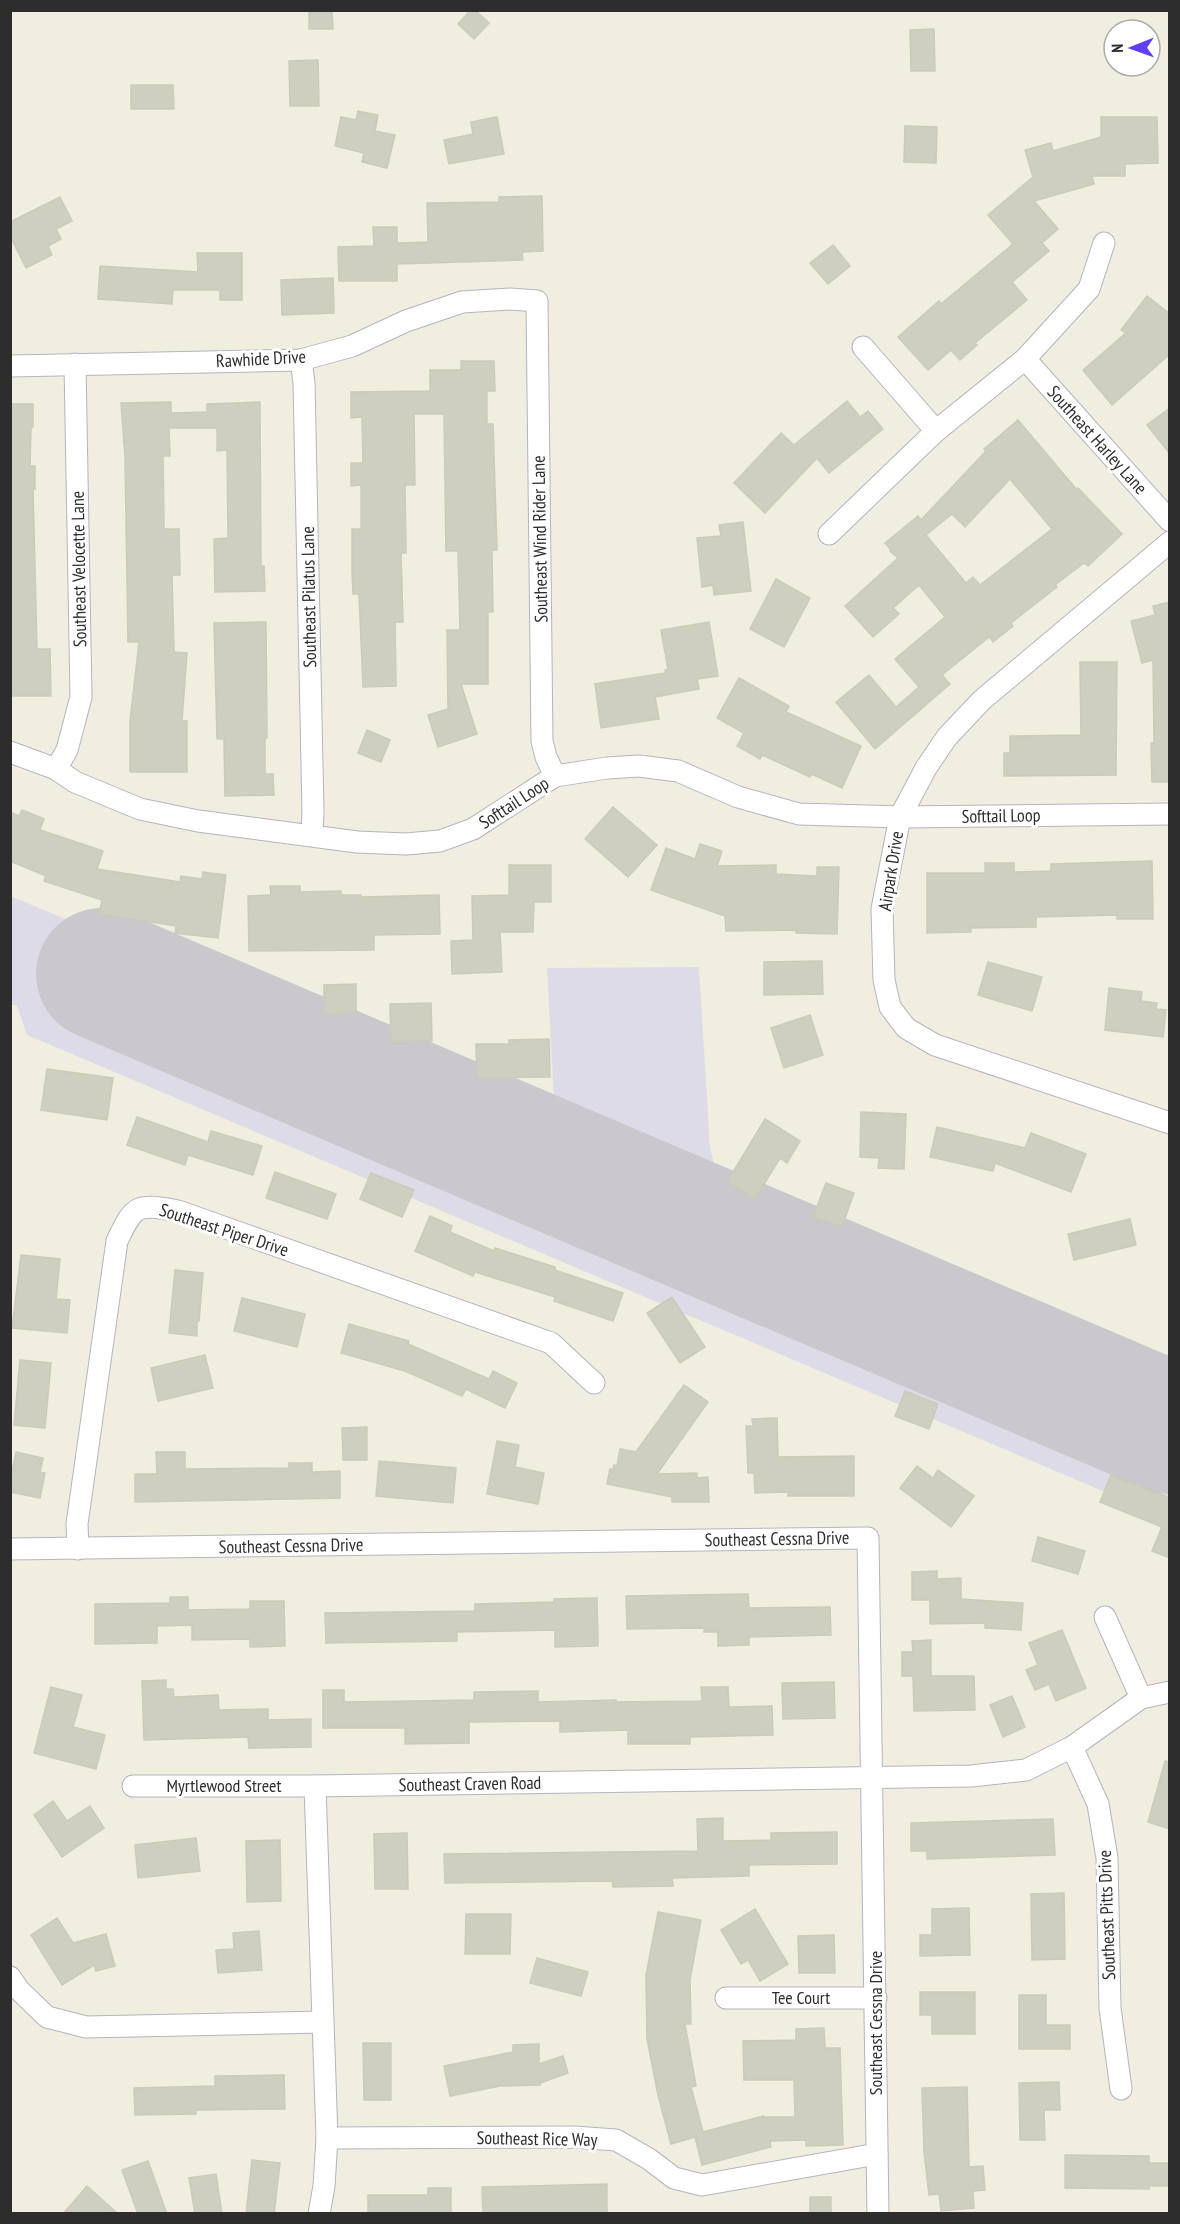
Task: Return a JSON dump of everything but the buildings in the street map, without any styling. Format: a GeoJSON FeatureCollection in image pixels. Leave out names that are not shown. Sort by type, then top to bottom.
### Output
{"type":"FeatureCollection","features":[{"type":"Feature","properties":{"kind":"street"},"geometry":{"type":"LineString","coordinates":[[829,534],[936,431],[1025,358],[1089,289],[1104,243]]}},
{"type":"Feature","properties":{"kind":"street","name":"Rawhide Drive"},"geometry":{"type":"LineString","coordinates":[[10,366],[301,360],[352,346],[406,321],[462,302],[537,300]]}},
{"type":"Feature","properties":{"kind":"street","name":"Southeast Wind Rider Lane"},"geometry":{"type":"LineString","coordinates":[[537,300],[542,741],[546,758],[555,776]]}},
{"type":"Feature","properties":{"kind":"street"},"geometry":{"type":"LineString","coordinates":[[863,348],[936,431]]}},
{"type":"Feature","properties":{"kind":"street","name":"Southeast Harley Lane"},"geometry":{"type":"LineString","coordinates":[[1025,358],[1170,521]]}},
{"type":"Feature","properties":{"kind":"street","name":"Southeast Pilatus Lane"},"geometry":{"type":"LineString","coordinates":[[301,360],[304,383],[312,834]]}},
{"type":"Feature","properties":{"kind":"street","name":"Southeast Velocette Lane"},"geometry":{"type":"LineString","coordinates":[[56,769],[67,750],[81,697],[75,364]]}},
{"type":"Feature","properties":{"kind":"street","name":"Airpark Drive"},"geometry":{"type":"LineString","coordinates":[[1170,542],[982,700],[947,737],[926,768],[900,817],[882,909],[884,980],[890,1006],[906,1028],[935,1045],[1170,1124]]}},
{"type":"Feature","properties":{"kind":"street","name":"Softtail Loop"},"geometry":{"type":"LineString","coordinates":[[10,752],[56,769],[75,782],[140,809],[198,821],[312,834],[357,842],[406,844],[440,841],[473,829],[555,776],[639,766],[678,771],[738,797],[799,814],[900,817],[1170,814]]}},
{"type":"Feature","properties":{"kind":"street","name":"Southeast Piper Drive"},"geometry":{"type":"LineString","coordinates":[[78,1549],[77,1524],[117,1241],[130,1215],[147,1205],[178,1211],[551,1343],[594,1383]]}},
{"type":"Feature","properties":{"kind":"street","name":"Southeast Cessna Drive"},"geometry":{"type":"LineString","coordinates":[[10,1549],[868,1538],[878,2214]]}},
{"type":"Feature","properties":{"kind":"street"},"geometry":{"type":"LineString","coordinates":[[1105,1617],[1141,1698]]}},
{"type":"Feature","properties":{"kind":"street","name":"Southeast Craven Road"},"geometry":{"type":"LineString","coordinates":[[315,1786],[872,1779],[971,1776],[1026,1770],[1072,1747],[1141,1698],[1170,1692]]}},
{"type":"Feature","properties":{"kind":"street","name":"Southeast Pitts Drive"},"geometry":{"type":"LineString","coordinates":[[1072,1747],[1098,1804],[1107,1858],[1110,2008],[1121,2089]]}},
{"type":"Feature","properties":{"kind":"street","name":"Myrtlewood Street"},"geometry":{"type":"LineString","coordinates":[[133,1786],[315,1786]]}},
{"type":"Feature","properties":{"kind":"street"},"geometry":{"type":"LineString","coordinates":[[315,1786],[327,2138],[324,2186],[319,2214]]}},
{"type":"Feature","properties":{"kind":"street"},"geometry":{"type":"LineString","coordinates":[[10,1977],[19,1990],[47,2017],[86,2027],[322,2022]]}},
{"type":"Feature","properties":{"kind":"street","name":"Tee Court"},"geometry":{"type":"LineString","coordinates":[[726,1998],[876,1998]]}},
{"type":"Feature","properties":{"kind":"street","name":"Southeast Rice Way"},"geometry":{"type":"LineString","coordinates":[[327,2138],[574,2137],[616,2140],[649,2159],[674,2178],[702,2185],[877,2154]]}},
{"type":"Feature","properties":{"kind":"shaded area"},"geometry":{"type":"Polygon","coordinates":[[[10,896],[555,1121],[547,968],[699,967],[710,1148],[714,1164],[728,1185],[748,1200],[1169,1377],[1169,1519],[27,1035],[17,1006],[11,1004],[10,896]]]}},
{"type":"Feature","properties":{"kind":"runway"},"geometry":{"type":"LineString","coordinates":[[102,974],[1170,1428]]}}]}
